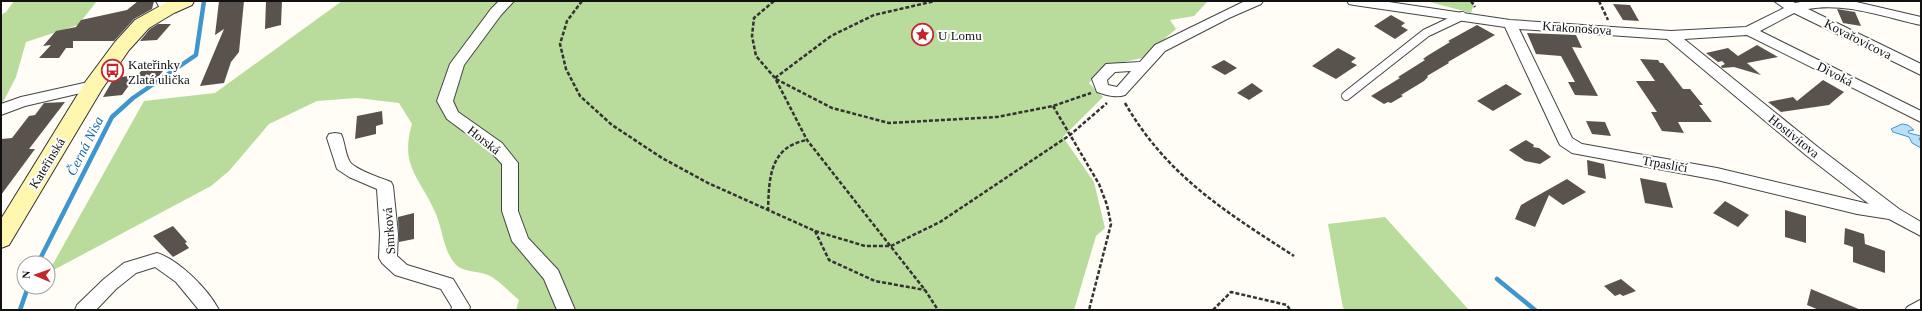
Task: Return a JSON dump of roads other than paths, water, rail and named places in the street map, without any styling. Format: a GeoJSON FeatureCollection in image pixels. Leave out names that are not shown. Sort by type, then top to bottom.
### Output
{"type":"FeatureCollection","features":[{"type":"Feature","properties":{"kind":"street","name":"Horská"},"geometry":{"type":"LineString","coordinates":[[507,1],[496,12],[457,64],[445,101],[452,115],[496,147],[510,163],[510,211],[521,241],[552,275],[566,310]]}},
{"type":"Feature","properties":{"kind":"street"},"geometry":{"type":"LineString","coordinates":[[1145,66],[1111,67],[1099,79],[1102,89],[1120,92],[1145,66],[1160,48],[1224,15],[1256,1]]}},
{"type":"Feature","properties":{"kind":"street","name":"Krakonošova"},"geometry":{"type":"LineString","coordinates":[[1354,1],[1510,24],[1671,35],[1749,31],[1795,7],[1824,2],[1837,3],[1921,21]]}},
{"type":"Feature","properties":{"kind":"street","name":"Kovařovicova"},"geometry":{"type":"LineString","coordinates":[[1781,1],[1921,70]]}},
{"type":"Feature","properties":{"kind":"street","name":"Kateřinská"},"geometry":{"type":"LineString","coordinates":[[1,240],[93,86],[122,46],[142,24],[172,4]]}},
{"type":"Feature","properties":{"kind":"street","name":"Trpasličí"},"geometry":{"type":"LineString","coordinates":[[1510,24],[1566,140],[1578,149],[1717,174],[1856,208],[1893,213]]}},
{"type":"Feature","properties":{"kind":"street","name":"Divoká"},"geometry":{"type":"LineString","coordinates":[[1749,31],[1921,117]]}},
{"type":"Feature","properties":{"kind":"street","name":"Hostivítova"},"geometry":{"type":"LineString","coordinates":[[1671,35],[1813,152],[1893,213],[1921,230]]}},
{"type":"Feature","properties":{"kind":"street"},"geometry":{"type":"LineString","coordinates":[[1,110],[21,102],[93,86]]}},
{"type":"Feature","properties":{"kind":"street","name":"Smrková"},"geometry":{"type":"LineString","coordinates":[[335,138],[343,165],[355,173],[385,186],[389,234],[388,258],[401,270],[447,284],[461,307],[460,310]]}},
{"type":"Feature","properties":{"kind":"street"},"geometry":{"type":"LineString","coordinates":[[84,310],[110,284],[130,268],[157,260],[182,277],[210,310]]}},
{"type":"Feature","properties":{"kind":"lane"},"geometry":{"type":"LineString","coordinates":[[1346,96],[1426,33],[1462,16]]}},
{"type":"Feature","properties":{"kind":"lane"},"geometry":{"type":"LineString","coordinates":[[1910,310],[1921,304]]}},
{"type":"Feature","properties":{"kind":"water"},"geometry":{"type":"Polygon","coordinates":[[[1902,124],[1908,125],[1914,130],[1908,131],[1909,133],[1921,136],[1919,139],[1921,142],[1921,148],[1912,143],[1909,137],[1893,132],[1891,129],[1902,124]]]}},
{"type":"Feature","properties":{"kind":"waterway","name":"Černá Nisa"},"geometry":{"type":"LineString","coordinates":[[42,255],[112,117],[133,98],[196,55],[204,1]]}},
{"type":"Feature","properties":{"kind":"waterway"},"geometry":{"type":"LineString","coordinates":[[1497,279],[1535,310]]}},
{"type":"Feature","properties":{"kind":"waterway","name":"Černá Nisa"},"geometry":{"type":"LineString","coordinates":[[20,310],[25,295]]}},
{"type":"Feature","properties":{"kind":"place","name":"U Lomu"},"geometry":{"type":"Point","coordinates":[923,35]}},
{"type":"Feature","properties":{"kind":"place","name":"Kateřinky Zlatá ulička"},"geometry":{"type":"Point","coordinates":[113,71]}}]}
